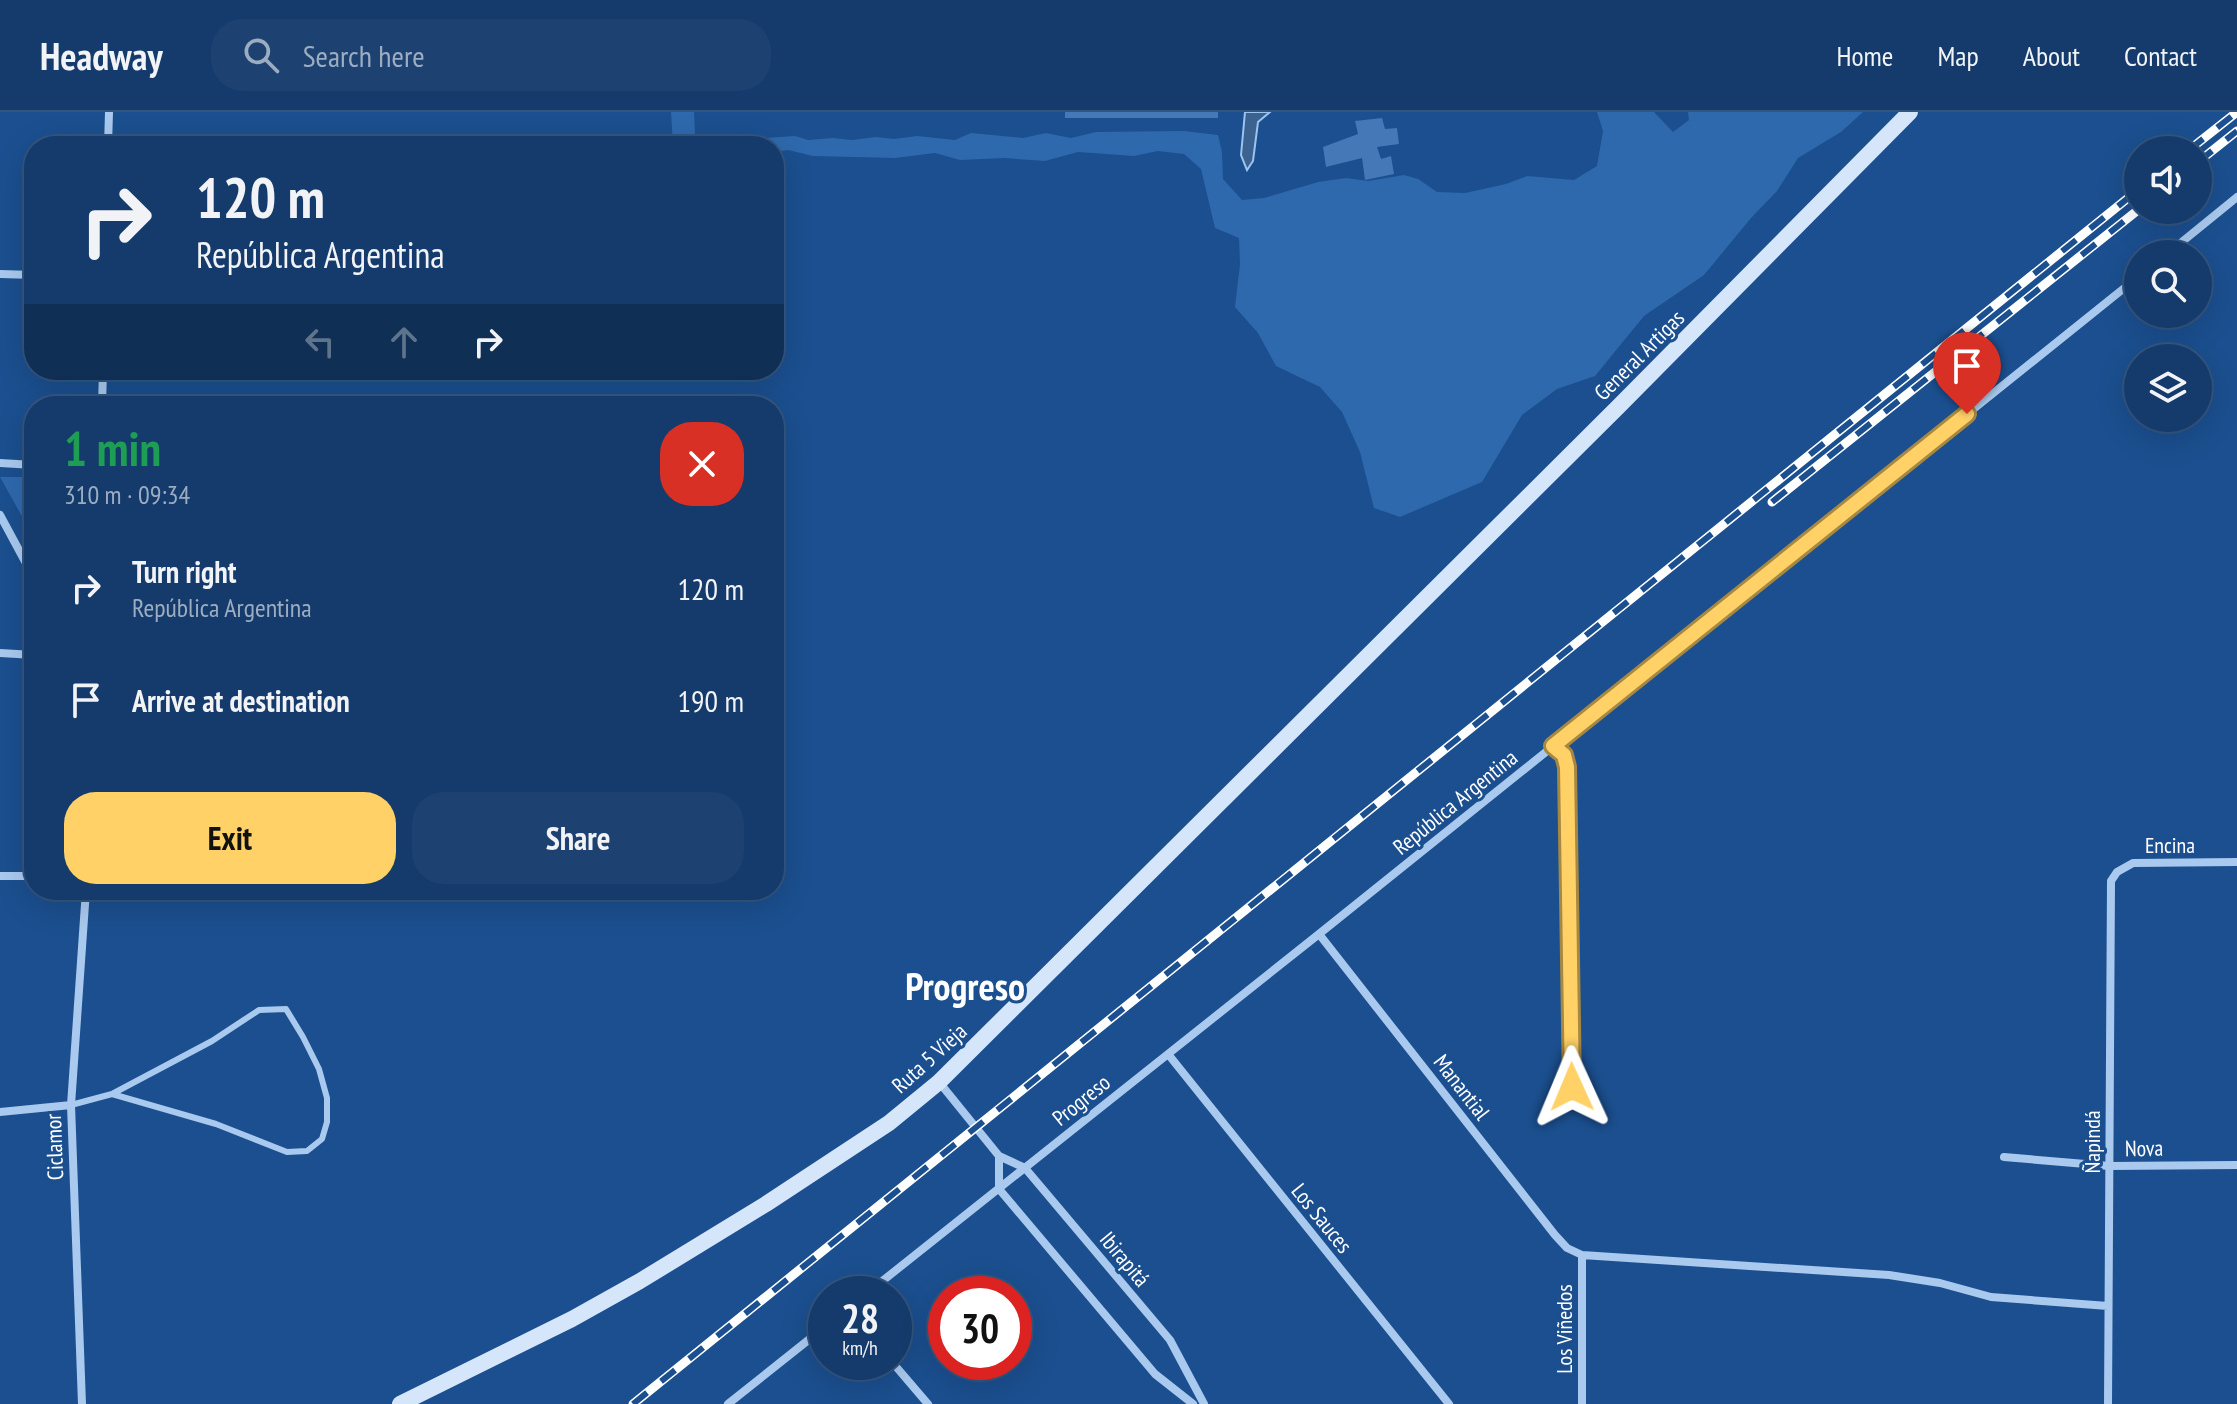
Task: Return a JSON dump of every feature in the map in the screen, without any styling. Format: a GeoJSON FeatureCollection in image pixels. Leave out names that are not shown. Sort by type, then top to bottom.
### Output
{"type":"FeatureCollection","features":[{"type":"Feature","properties":{"kind":"street"},"geometry":{"type":"LineString","coordinates":[[108,136],[109,112]]}},
{"type":"Feature","properties":{"kind":"street","name":"General Artigas"},"geometry":{"type":"LineString","coordinates":[[1397,625],[1910,112]]}},
{"type":"Feature","properties":{"kind":"street"},"geometry":{"type":"LineString","coordinates":[[2184,240],[2237,197]]}},
{"type":"Feature","properties":{"kind":"street"},"geometry":{"type":"LineString","coordinates":[[0,274],[24,275]]}},
{"type":"Feature","properties":{"kind":"street","name":"República Argentina"},"geometry":{"type":"LineString","coordinates":[[1319,934],[2124,288]]}},
{"type":"Feature","properties":{"kind":"street"},"geometry":{"type":"LineString","coordinates":[[0,463],[24,464]]}},
{"type":"Feature","properties":{"kind":"street"},"geometry":{"type":"LineString","coordinates":[[0,515],[24,559]]}},
{"type":"Feature","properties":{"kind":"street","name":"Ruta 5 Vieja"},"geometry":{"type":"LineString","coordinates":[[400,1404],[572,1319],[640,1281],[766,1204],[889,1123],[939,1082],[1397,625]]}},
{"type":"Feature","properties":{"kind":"street"},"geometry":{"type":"LineString","coordinates":[[0,653],[24,654]]}},
{"type":"Feature","properties":{"kind":"street"},"geometry":{"type":"LineString","coordinates":[[1553,746],[1564,755],[1567,767],[1572,1087]]}},
{"type":"Feature","properties":{"kind":"street","name":"Encina"},"geometry":{"type":"LineString","coordinates":[[2111,881],[2117,872],[2133,863],[2237,862]]}},
{"type":"Feature","properties":{"kind":"street"},"geometry":{"type":"LineString","coordinates":[[0,876],[24,876]]}},
{"type":"Feature","properties":{"kind":"street","name":"Ñapindá"},"geometry":{"type":"LineString","coordinates":[[2108,1404],[2111,881]]}},
{"type":"Feature","properties":{"kind":"street","name":"Ciclamor"},"geometry":{"type":"LineString","coordinates":[[82,1404],[71,1105],[85,900]]}},
{"type":"Feature","properties":{"kind":"street","name":"Progreso"},"geometry":{"type":"LineString","coordinates":[[889,1276],[1319,934]]}},
{"type":"Feature","properties":{"kind":"street","name":"Manantial"},"geometry":{"type":"LineString","coordinates":[[1319,934],[1555,1235],[1567,1248],[1582,1255]]}},
{"type":"Feature","properties":{"kind":"street","name":"Los Sauces"},"geometry":{"type":"LineString","coordinates":[[1168,1054],[1449,1404]]}},
{"type":"Feature","properties":{"kind":"street","name":"Ibirapitá"},"geometry":{"type":"LineString","coordinates":[[939,1082],[999,1156],[1025,1168],[1170,1340],[1204,1404]]}},
{"type":"Feature","properties":{"kind":"street"},"geometry":{"type":"LineString","coordinates":[[0,1112],[71,1105]]}},
{"type":"Feature","properties":{"kind":"street"},"geometry":{"type":"LineString","coordinates":[[999,1156],[999,1189],[1155,1374],[1193,1404]]}},
{"type":"Feature","properties":{"kind":"street","name":"Nova"},"geometry":{"type":"LineString","coordinates":[[2004,1157],[2109,1166],[2237,1165]]}},
{"type":"Feature","properties":{"kind":"street"},"geometry":{"type":"LineString","coordinates":[[1582,1255],[1889,1275],[1940,1283],[1991,1297],[2108,1306]]}},
{"type":"Feature","properties":{"kind":"street","name":"Los Viñedos"},"geometry":{"type":"LineString","coordinates":[[1582,1255],[1582,1404]]}},
{"type":"Feature","properties":{"kind":"street"},"geometry":{"type":"LineString","coordinates":[[728,1404],[808,1340]]}},
{"type":"Feature","properties":{"kind":"street"},"geometry":{"type":"LineString","coordinates":[[907,1380],[928,1404]]}},
{"type":"Feature","properties":{"kind":"lane"},"geometry":{"type":"LineString","coordinates":[[71,1105],[112,1094],[212,1041],[259,1010],[286,1009],[319,1069],[327,1098],[327,1122],[322,1139],[307,1151],[287,1152],[216,1124],[112,1094]]}},
{"type":"Feature","properties":{"kind":"shaded area"},"geometry":{"type":"Polygon","coordinates":[[[671,112],[694,112],[694,136],[672,136],[671,112]]]}},
{"type":"Feature","properties":{"kind":"shaded area"},"geometry":{"type":"Polygon","coordinates":[[[1245,112],[1270,112],[1258,122],[1253,161],[1247,170],[1241,155],[1245,112]]]}},
{"type":"Feature","properties":{"kind":"shaded area"},"geometry":{"type":"Polygon","coordinates":[[[1597,112],[1654,112],[1673,132],[1689,120],[1688,112],[1863,112],[1841,132],[1798,158],[1777,191],[1704,275],[1644,316],[1595,376],[1557,389],[1522,415],[1482,482],[1400,517],[1374,508],[1360,452],[1342,412],[1320,387],[1276,366],[1258,333],[1235,307],[1240,264],[1239,238],[1215,228],[1201,169],[1184,154],[1158,151],[1134,156],[1078,152],[1045,161],[1004,158],[960,160],[935,153],[895,158],[813,156],[784,151],[784,137],[795,136],[808,140],[917,136],[955,140],[971,133],[1023,138],[1046,133],[1071,138],[1096,132],[1184,131],[1218,135],[1223,179],[1242,200],[1264,198],[1318,182],[1346,178],[1368,181],[1404,175],[1418,179],[1437,192],[1465,193],[1527,176],[1574,180],[1597,166],[1603,131],[1597,112]]]}},
{"type":"Feature","properties":{"kind":"shaded area"},"geometry":{"type":"Polygon","coordinates":[[[0,477],[24,477],[24,520],[0,477]]]}},
{"type":"Feature","properties":{"kind":"building"},"geometry":{"type":"Polygon","coordinates":[[[1065,112],[1218,112],[1218,118],[1065,118],[1065,112]]]}},
{"type":"Feature","properties":{"kind":"building"},"geometry":{"type":"Polygon","coordinates":[[[1382,118],[1385,129],[1397,128],[1399,144],[1377,147],[1381,159],[1391,156],[1394,174],[1365,180],[1362,158],[1326,167],[1323,147],[1358,134],[1355,121],[1382,118]]]}},
{"type":"Feature","properties":{"kind":"railway"},"geometry":{"type":"LineString","coordinates":[[2207,136],[2237,112]]}},
{"type":"Feature","properties":{"kind":"railway"},"geometry":{"type":"LineString","coordinates":[[2212,151],[2237,131]]}},
{"type":"Feature","properties":{"kind":"railway"},"geometry":{"type":"LineString","coordinates":[[633,1404],[2124,201]]}},
{"type":"Feature","properties":{"kind":"railway"},"geometry":{"type":"LineString","coordinates":[[1772,502],[2124,221]]}},
{"type":"Feature","properties":{"kind":"district","name":"Progreso"},"geometry":{"type":"Point","coordinates":[965,985]}},
{"type":"Feature","properties":{"kind":"route"},"geometry":{"type":"LineString","coordinates":[[1572,1087],[1567,767],[1564,755],[1553,746],[1967,414]]}}]}
